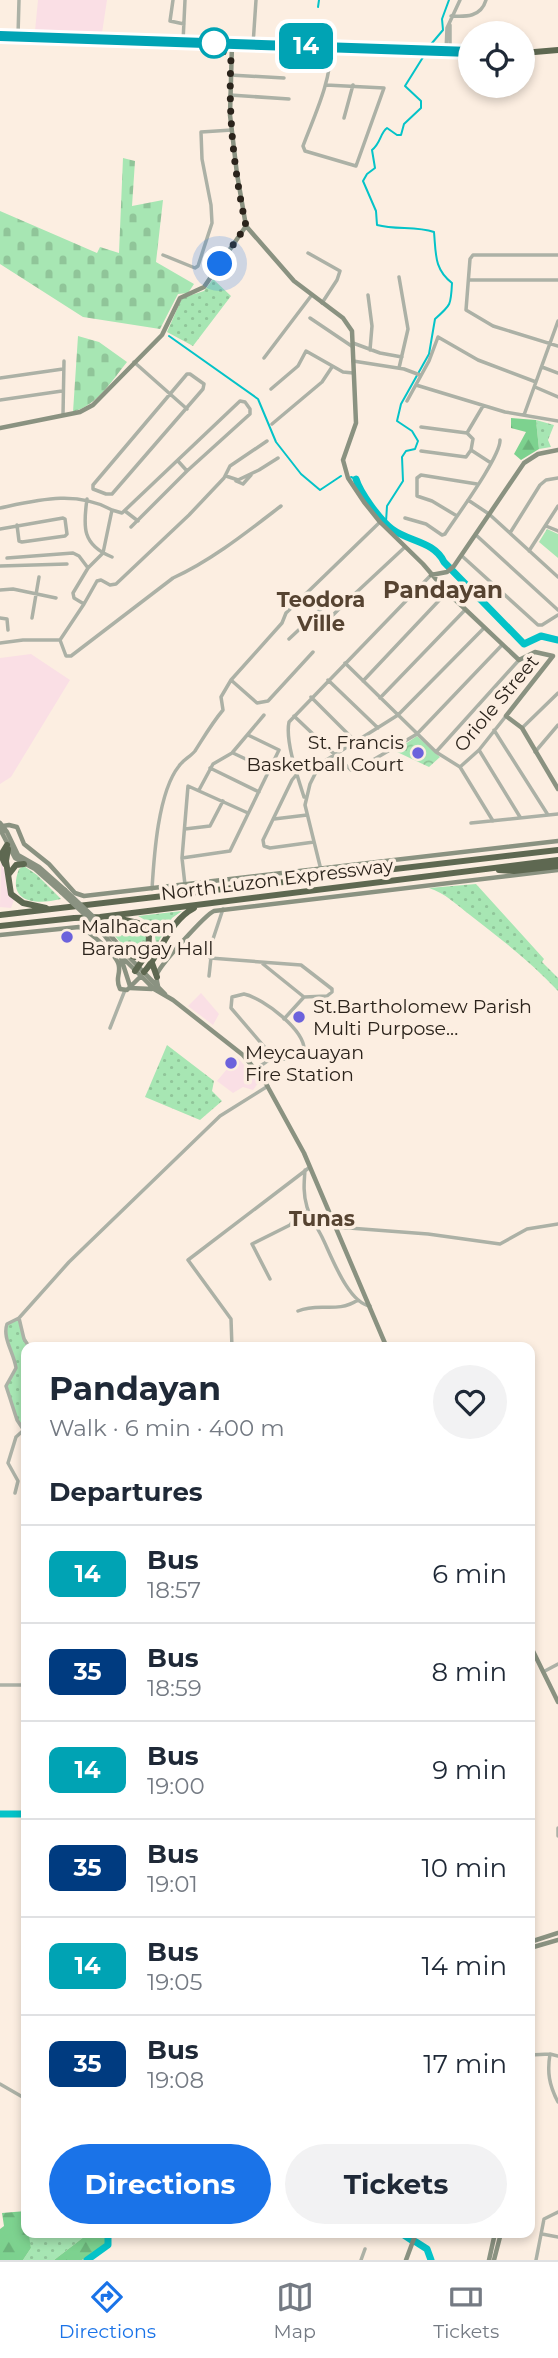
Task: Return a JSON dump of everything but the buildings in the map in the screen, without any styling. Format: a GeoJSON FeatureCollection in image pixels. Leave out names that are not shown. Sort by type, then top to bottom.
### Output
{"type":"FeatureCollection","features":[{"type":"Feature","properties":{"kind":"highway"},"geometry":{"type":"LineString","coordinates":[[0,36],[458,51]]}},
{"type":"Feature","properties":{"kind":"highway"},"geometry":{"type":"LineString","coordinates":[[535,51],[558,50]]}},
{"type":"Feature","properties":{"kind":"highway"},"geometry":{"type":"LineString","coordinates":[[7,845],[1,855],[8,871],[8,888],[16,899],[30,905],[55,909]]}},
{"type":"Feature","properties":{"kind":"highway","name":"North Luzon Expressway"},"geometry":{"type":"LineString","coordinates":[[0,915],[558,850]]}},
{"type":"Feature","properties":{"kind":"highway"},"geometry":{"type":"LineString","coordinates":[[8,871],[22,860]]}},
{"type":"Feature","properties":{"kind":"highway","name":"North Luzon Expressway"},"geometry":{"type":"LineString","coordinates":[[0,926],[74,918],[100,923],[202,904],[558,860]]}},
{"type":"Feature","properties":{"kind":"highway"},"geometry":{"type":"LineString","coordinates":[[484,869],[514,871],[558,868]]}},
{"type":"Feature","properties":{"kind":"highway"},"geometry":{"type":"LineString","coordinates":[[140,972],[152,964],[179,918],[202,904]]}},
{"type":"Feature","properties":{"kind":"highway"},"geometry":{"type":"LineString","coordinates":[[100,923],[122,918],[140,924],[150,939],[140,972]]}},
{"type":"Feature","properties":{"kind":"highway"},"geometry":{"type":"LineString","coordinates":[[122,953],[137,957],[148,952]]}},
{"type":"Feature","properties":{"kind":"highway"},"geometry":{"type":"LineString","coordinates":[[152,964],[157,972]]}},
{"type":"Feature","properties":{"kind":"street"},"geometry":{"type":"LineString","coordinates":[[18,37],[19,0]]}},
{"type":"Feature","properties":{"kind":"street"},"geometry":{"type":"LineString","coordinates":[[173,0],[170,21],[184,23]]}},
{"type":"Feature","properties":{"kind":"street"},"geometry":{"type":"LineString","coordinates":[[183,41],[185,0]]}},
{"type":"Feature","properties":{"kind":"street"},"geometry":{"type":"LineString","coordinates":[[253,45],[256,0]]}},
{"type":"Feature","properties":{"kind":"street"},"geometry":{"type":"LineString","coordinates":[[448,51],[449,23],[460,0]]}},
{"type":"Feature","properties":{"kind":"street"},"geometry":{"type":"LineString","coordinates":[[452,16],[473,16],[485,6],[486,0]]}},
{"type":"Feature","properties":{"kind":"street"},"geometry":{"type":"LineString","coordinates":[[232,44],[232,130],[246,226],[294,281],[350,326],[356,423],[343,465],[353,486],[380,522],[465,610],[519,660]]}},
{"type":"Feature","properties":{"kind":"street"},"geometry":{"type":"LineString","coordinates":[[326,85],[381,86],[384,89],[354,167],[305,151],[303,148],[326,85],[331,64],[331,47]]}},
{"type":"Feature","properties":{"kind":"street"},"geometry":{"type":"LineString","coordinates":[[230,75],[284,78]]}},
{"type":"Feature","properties":{"kind":"street"},"geometry":{"type":"LineString","coordinates":[[344,118],[353,85]]}},
{"type":"Feature","properties":{"kind":"street"},"geometry":{"type":"LineString","coordinates":[[230,96],[289,99]]}},
{"type":"Feature","properties":{"kind":"street"},"geometry":{"type":"LineString","coordinates":[[163,255],[195,268],[198,266],[212,223],[202,159],[201,132],[232,130]]}},
{"type":"Feature","properties":{"kind":"street"},"geometry":{"type":"LineString","coordinates":[[0,428],[80,412],[93,405],[162,335],[180,298],[204,288],[246,226]]}},
{"type":"Feature","properties":{"kind":"street"},"geometry":{"type":"LineString","coordinates":[[308,253],[340,271],[322,303]]}},
{"type":"Feature","properties":{"kind":"street"},"geometry":{"type":"LineString","coordinates":[[558,255],[474,255],[470,259],[466,310],[493,326],[558,346]]}},
{"type":"Feature","properties":{"kind":"street"},"geometry":{"type":"LineString","coordinates":[[399,277],[407,323],[399,368]]}},
{"type":"Feature","properties":{"kind":"street"},"geometry":{"type":"LineString","coordinates":[[469,280],[558,279]]}},
{"type":"Feature","properties":{"kind":"street"},"geometry":{"type":"LineString","coordinates":[[368,295],[372,326],[370,350]]}},
{"type":"Feature","properties":{"kind":"street"},"geometry":{"type":"LineString","coordinates":[[264,358],[311,296]]}},
{"type":"Feature","properties":{"kind":"street"},"geometry":{"type":"LineString","coordinates":[[310,318],[353,345],[402,357]]}},
{"type":"Feature","properties":{"kind":"street"},"geometry":{"type":"LineString","coordinates":[[524,415],[558,322]]}},
{"type":"Feature","properties":{"kind":"street"},"geometry":{"type":"LineString","coordinates":[[407,401],[419,374],[429,361],[438,337],[478,360],[558,397]]}},
{"type":"Feature","properties":{"kind":"street"},"geometry":{"type":"LineString","coordinates":[[271,389],[299,366],[306,351],[332,367],[353,373]]}},
{"type":"Feature","properties":{"kind":"street"},"geometry":{"type":"LineString","coordinates":[[62,415],[64,361]]}},
{"type":"Feature","properties":{"kind":"street"},"geometry":{"type":"LineString","coordinates":[[353,361],[419,374]]}},
{"type":"Feature","properties":{"kind":"street"},"geometry":{"type":"LineString","coordinates":[[134,362],[187,409]]}},
{"type":"Feature","properties":{"kind":"street"},"geometry":{"type":"LineString","coordinates":[[272,424],[322,382],[332,367]]}},
{"type":"Feature","properties":{"kind":"street"},"geometry":{"type":"LineString","coordinates":[[542,367],[558,373]]}},
{"type":"Feature","properties":{"kind":"street"},"geometry":{"type":"LineString","coordinates":[[0,378],[63,369]]}},
{"type":"Feature","properties":{"kind":"street"},"geometry":{"type":"LineString","coordinates":[[188,373],[204,384],[187,409],[112,494],[93,489],[93,485],[188,373]]}},
{"type":"Feature","properties":{"kind":"street"},"geometry":{"type":"LineString","coordinates":[[416,385],[505,412],[558,421]]}},
{"type":"Feature","properties":{"kind":"street"},"geometry":{"type":"LineString","coordinates":[[0,400],[62,391]]}},
{"type":"Feature","properties":{"kind":"street"},"geometry":{"type":"LineString","coordinates":[[0,508],[49,498],[87,499],[122,513],[240,401],[245,402],[250,414],[131,527]]}},
{"type":"Feature","properties":{"kind":"street"},"geometry":{"type":"LineString","coordinates":[[467,433],[483,406]]}},
{"type":"Feature","properties":{"kind":"street"},"geometry":{"type":"LineString","coordinates":[[421,428],[467,433],[473,437],[471,450],[464,457],[421,452]]}},
{"type":"Feature","properties":{"kind":"street"},"geometry":{"type":"LineString","coordinates":[[405,519],[426,524],[443,535],[491,463],[501,446],[500,440]]}},
{"type":"Feature","properties":{"kind":"street"},"geometry":{"type":"LineString","coordinates":[[60,640],[97,581],[101,580],[110,586],[116,584],[189,515],[226,476],[230,466],[267,442]]}},
{"type":"Feature","properties":{"kind":"street"},"geometry":{"type":"LineString","coordinates":[[471,450],[491,463]]}},
{"type":"Feature","properties":{"kind":"street"},"geometry":{"type":"LineString","coordinates":[[321,870],[287,726],[311,697],[431,575],[447,572],[454,566],[524,463],[538,454],[558,450]]}},
{"type":"Feature","properties":{"kind":"street"},"geometry":{"type":"LineString","coordinates":[[226,476],[234,480],[252,474],[278,458]]}},
{"type":"Feature","properties":{"kind":"street"},"geometry":{"type":"LineString","coordinates":[[178,461],[187,471]]}},
{"type":"Feature","properties":{"kind":"street"},"geometry":{"type":"LineString","coordinates":[[457,516],[432,501],[417,496],[417,478],[421,474],[477,484]]}},
{"type":"Feature","properties":{"kind":"street"},"geometry":{"type":"LineString","coordinates":[[510,533],[540,485],[546,480],[558,478]]}},
{"type":"Feature","properties":{"kind":"street"},"geometry":{"type":"LineString","coordinates":[[87,499],[83,523],[86,532],[103,553],[112,556]]}},
{"type":"Feature","properties":{"kind":"street"},"geometry":{"type":"LineString","coordinates":[[468,500],[489,514],[558,577]]}},
{"type":"Feature","properties":{"kind":"street"},"geometry":{"type":"LineString","coordinates":[[60,640],[66,656],[71,656],[173,578],[240,537],[281,506]]}},
{"type":"Feature","properties":{"kind":"street"},"geometry":{"type":"LineString","coordinates":[[529,551],[558,506]]}},
{"type":"Feature","properties":{"kind":"street"},"geometry":{"type":"LineString","coordinates":[[84,604],[73,596],[88,568],[103,553],[112,510]]}},
{"type":"Feature","properties":{"kind":"street"},"geometry":{"type":"LineString","coordinates":[[125,510],[138,521]]}},
{"type":"Feature","properties":{"kind":"street"},"geometry":{"type":"LineString","coordinates":[[0,529],[17,525],[64,518],[67,534],[22,542],[19,541],[17,525]]}},
{"type":"Feature","properties":{"kind":"street"},"geometry":{"type":"LineString","coordinates":[[152,889],[153,861],[163,800],[178,767],[194,752],[208,728],[223,710],[221,697],[231,680],[282,623],[286,613],[380,522]]}},
{"type":"Feature","properties":{"kind":"street"},"geometry":{"type":"LineString","coordinates":[[546,526],[558,531]]}},
{"type":"Feature","properties":{"kind":"street"},"geometry":{"type":"LineString","coordinates":[[462,556],[538,625],[558,613],[476,535]]}},
{"type":"Feature","properties":{"kind":"street"},"geometry":{"type":"LineString","coordinates":[[311,618],[318,630],[405,547]]}},
{"type":"Feature","properties":{"kind":"street"},"geometry":{"type":"LineString","coordinates":[[7,558],[74,554],[79,556],[88,568]]}},
{"type":"Feature","properties":{"kind":"street"},"geometry":{"type":"LineString","coordinates":[[0,566],[66,564]]}},
{"type":"Feature","properties":{"kind":"street"},"geometry":{"type":"LineString","coordinates":[[32,618],[39,577]]}},
{"type":"Feature","properties":{"kind":"street"},"geometry":{"type":"LineString","coordinates":[[0,590],[13,589],[56,598]]}},
{"type":"Feature","properties":{"kind":"street"},"geometry":{"type":"LineString","coordinates":[[363,681],[447,592]]}},
{"type":"Feature","properties":{"kind":"street"},"geometry":{"type":"LineString","coordinates":[[289,639],[337,594],[346,602]]}},
{"type":"Feature","properties":{"kind":"street"},"geometry":{"type":"LineString","coordinates":[[380,698],[465,610]]}},
{"type":"Feature","properties":{"kind":"street"},"geometry":{"type":"LineString","coordinates":[[0,618],[7,619],[8,630]]}},
{"type":"Feature","properties":{"kind":"street"},"geometry":{"type":"LineString","coordinates":[[305,799],[320,764],[398,715],[484,628]]}},
{"type":"Feature","properties":{"kind":"street"},"geometry":{"type":"LineString","coordinates":[[0,643],[60,640]]}},
{"type":"Feature","properties":{"kind":"street"},"geometry":{"type":"LineString","coordinates":[[294,716],[351,770],[356,770],[416,734],[502,645]]}},
{"type":"Feature","properties":{"kind":"street"},"geometry":{"type":"LineString","coordinates":[[231,680],[257,704],[268,701],[313,652]]}},
{"type":"Feature","properties":{"kind":"street"},"geometry":{"type":"LineString","coordinates":[[436,752],[519,660],[534,652],[556,657]]}},
{"type":"Feature","properties":{"kind":"street","name":"Oriole Street"},"geometry":{"type":"LineString","coordinates":[[460,767],[479,750],[556,657]]}},
{"type":"Feature","properties":{"kind":"street"},"geometry":{"type":"LineString","coordinates":[[345,663],[416,734],[436,752],[460,767],[493,821]]}},
{"type":"Feature","properties":{"kind":"street"},"geometry":{"type":"LineString","coordinates":[[328,680],[377,728]]}},
{"type":"Feature","properties":{"kind":"street"},"geometry":{"type":"LineString","coordinates":[[522,728],[558,693]]}},
{"type":"Feature","properties":{"kind":"street"},"geometry":{"type":"LineString","coordinates":[[311,697],[356,741]]}},
{"type":"Feature","properties":{"kind":"street"},"geometry":{"type":"LineString","coordinates":[[199,790],[213,764],[232,753],[264,715]]}},
{"type":"Feature","properties":{"kind":"street"},"geometry":{"type":"LineString","coordinates":[[506,716],[522,728],[558,789]]}},
{"type":"Feature","properties":{"kind":"street"},"geometry":{"type":"LineString","coordinates":[[535,752],[558,725]]}},
{"type":"Feature","properties":{"kind":"street"},"geometry":{"type":"LineString","coordinates":[[495,730],[548,815]]}},
{"type":"Feature","properties":{"kind":"street"},"geometry":{"type":"LineString","coordinates":[[248,735],[279,750],[291,746]]}},
{"type":"Feature","properties":{"kind":"street"},"geometry":{"type":"LineString","coordinates":[[182,858],[229,852],[279,750]]}},
{"type":"Feature","properties":{"kind":"street"},"geometry":{"type":"LineString","coordinates":[[479,750],[520,818]]}},
{"type":"Feature","properties":{"kind":"street"},"geometry":{"type":"LineString","coordinates":[[232,753],[269,770]]}},
{"type":"Feature","properties":{"kind":"street"},"geometry":{"type":"LineString","coordinates":[[210,768],[259,792]]}},
{"type":"Feature","properties":{"kind":"street"},"geometry":{"type":"LineString","coordinates":[[297,774],[263,840],[264,846],[270,848],[314,842]]}},
{"type":"Feature","properties":{"kind":"street"},"geometry":{"type":"LineString","coordinates":[[186,885],[182,858],[188,786],[248,813]]}},
{"type":"Feature","properties":{"kind":"street"},"geometry":{"type":"LineString","coordinates":[[184,829],[210,826],[223,801]]}},
{"type":"Feature","properties":{"kind":"street"},"geometry":{"type":"LineString","coordinates":[[471,823],[558,814]]}},
{"type":"Feature","properties":{"kind":"street"},"geometry":{"type":"LineString","coordinates":[[274,819],[307,815]]}},
{"type":"Feature","properties":{"kind":"street"},"geometry":{"type":"LineString","coordinates":[[384,1342],[336,1227],[268,1087],[256,1069],[243,1055],[156,988],[122,953],[100,923],[35,869],[22,860],[16,860],[7,845],[1,826],[17,827],[21,840],[80,895],[321,870],[558,841]]}},
{"type":"Feature","properties":{"kind":"street"},"geometry":{"type":"LineString","coordinates":[[7,845],[21,840]]}},
{"type":"Feature","properties":{"kind":"street"},"geometry":{"type":"LineString","coordinates":[[22,860],[22,849],[29,848]]}},
{"type":"Feature","properties":{"kind":"street"},"geometry":{"type":"LineString","coordinates":[[156,988],[157,972],[205,916],[223,909],[558,868]]}},
{"type":"Feature","properties":{"kind":"street"},"geometry":{"type":"LineString","coordinates":[[209,976],[213,939],[223,909]]}},
{"type":"Feature","properties":{"kind":"street"},"geometry":{"type":"LineString","coordinates":[[0,935],[74,926],[84,928],[117,958],[117,985],[120,989],[156,988]]}},
{"type":"Feature","properties":{"kind":"street"},"geometry":{"type":"LineString","coordinates":[[110,1028],[130,980],[122,953]]}},
{"type":"Feature","properties":{"kind":"street"},"geometry":{"type":"LineString","coordinates":[[210,958],[301,965],[333,991],[327,996],[304,997],[261,963]]}},
{"type":"Feature","properties":{"kind":"street"},"geometry":{"type":"LineString","coordinates":[[140,972],[157,972]]}},
{"type":"Feature","properties":{"kind":"street"},"geometry":{"type":"LineString","coordinates":[[127,989],[140,972]]}},
{"type":"Feature","properties":{"kind":"street"},"geometry":{"type":"LineString","coordinates":[[235,996],[258,999],[284,1019],[303,1041],[304,1052],[300,1055],[281,1060],[273,1057],[233,1010],[230,1000],[235,996]]}},
{"type":"Feature","properties":{"kind":"street"},"geometry":{"type":"LineString","coordinates":[[284,1019],[304,997]]}},
{"type":"Feature","properties":{"kind":"street"},"geometry":{"type":"LineString","coordinates":[[256,1069],[273,1057]]}},
{"type":"Feature","properties":{"kind":"street"},"geometry":{"type":"LineString","coordinates":[[21,1424],[6,1386],[16,1368],[6,1339],[6,1326],[19,1318],[69,1262],[220,1116],[268,1087]]}},
{"type":"Feature","properties":{"kind":"street"},"geometry":{"type":"LineString","coordinates":[[307,1168],[303,1192],[308,1211],[343,1280],[358,1300],[365,1306],[370,1306]]}},
{"type":"Feature","properties":{"kind":"street"},"geometry":{"type":"LineString","coordinates":[[232,1342],[231,1319],[188,1260],[307,1168]]}},
{"type":"Feature","properties":{"kind":"street"},"geometry":{"type":"LineString","coordinates":[[270,1279],[252,1244],[290,1225],[296,1217],[308,1211]]}},
{"type":"Feature","properties":{"kind":"street"},"geometry":{"type":"LineString","coordinates":[[336,1227],[428,1234],[499,1244],[527,1229],[558,1224]]}},
{"type":"Feature","properties":{"kind":"street"},"geometry":{"type":"LineString","coordinates":[[298,1311],[305,1308],[347,1307],[358,1300]]}},
{"type":"Feature","properties":{"kind":"street"},"geometry":{"type":"LineString","coordinates":[[19,1318],[26,1342]]}},
{"type":"Feature","properties":{"kind":"street"},"geometry":{"type":"LineString","coordinates":[[15,1493],[18,1481],[8,1463],[13,1443],[21,1434]]}},
{"type":"Feature","properties":{"kind":"street"},"geometry":{"type":"LineString","coordinates":[[535,1656],[558,1702]]}},
{"type":"Feature","properties":{"kind":"street"},"geometry":{"type":"LineString","coordinates":[[543,1672],[558,1664]]}},
{"type":"Feature","properties":{"kind":"street"},"geometry":{"type":"LineString","coordinates":[[0,1685],[21,1685]]}},
{"type":"Feature","properties":{"kind":"street"},"geometry":{"type":"LineString","coordinates":[[558,1828],[558,1836]]}},
{"type":"Feature","properties":{"kind":"street"},"geometry":{"type":"LineString","coordinates":[[535,1940],[558,1933]]}},
{"type":"Feature","properties":{"kind":"street"},"geometry":{"type":"LineString","coordinates":[[535,1947],[558,1940]]}},
{"type":"Feature","properties":{"kind":"street"},"geometry":{"type":"LineString","coordinates":[[550,2054],[547,2070],[558,2102]]}},
{"type":"Feature","properties":{"kind":"street"},"geometry":{"type":"LineString","coordinates":[[535,2055],[558,2056]]}},
{"type":"Feature","properties":{"kind":"street"},"geometry":{"type":"LineString","coordinates":[[0,2084],[21,2096]]}},
{"type":"Feature","properties":{"kind":"street"},"geometry":{"type":"LineString","coordinates":[[536,2260],[545,2217],[558,2212]]}},
{"type":"Feature","properties":{"kind":"street"},"geometry":{"type":"LineString","coordinates":[[542,2234],[558,2237]]}},
{"type":"Feature","properties":{"kind":"street"},"geometry":{"type":"LineString","coordinates":[[406,2260],[414,2238]]}},
{"type":"Feature","properties":{"kind":"street"},"geometry":{"type":"LineString","coordinates":[[489,2260],[494,2238]]}},
{"type":"Feature","properties":{"kind":"street"},"geometry":{"type":"LineString","coordinates":[[494,2260],[500,2238]]}},
{"type":"Feature","properties":{"kind":"street"},"geometry":{"type":"LineString","coordinates":[[361,2260],[365,2249]]}},
{"type":"Feature","properties":{"kind":"shaded area"},"geometry":{"type":"Polygon","coordinates":[[[38,0],[107,0],[102,33],[35,31],[38,0]]]}},
{"type":"Feature","properties":{"kind":"shaded area"},"geometry":{"type":"Polygon","coordinates":[[[31,654],[70,680],[11,777],[0,784],[0,658],[31,654]]]}},
{"type":"Feature","properties":{"kind":"shaded area"},"geometry":{"type":"Polygon","coordinates":[[[1,861],[6,887],[14,900],[11,908],[0,907],[1,861]]]}},
{"type":"Feature","properties":{"kind":"shaded area"},"geometry":{"type":"Polygon","coordinates":[[[201,993],[219,1014],[213,1025],[188,1006],[201,993]]]}},
{"type":"Feature","properties":{"kind":"shaded area"},"geometry":{"type":"Polygon","coordinates":[[[237,1057],[259,1082],[253,1090],[243,1087],[233,1093],[217,1081],[237,1057]]]}},
{"type":"Feature","properties":{"kind":"green space"},"geometry":{"type":"Polygon","coordinates":[[[123,158],[135,161],[132,206],[163,200],[156,262],[194,284],[188,293],[178,294],[160,329],[83,317],[0,264],[0,211],[97,253],[100,247],[119,253],[123,158]]]}},
{"type":"Feature","properties":{"kind":"green space"},"geometry":{"type":"Polygon","coordinates":[[[213,279],[231,296],[193,346],[167,332],[182,298],[204,291],[213,279]]]}},
{"type":"Feature","properties":{"kind":"green space"},"geometry":{"type":"Polygon","coordinates":[[[78,336],[99,342],[127,362],[97,398],[73,412],[78,336]]]}},
{"type":"Feature","properties":{"kind":"green space"},"geometry":{"type":"Polygon","coordinates":[[[511,418],[536,420],[539,449],[521,460],[514,454],[526,432],[511,428],[511,418]]]}},
{"type":"Feature","properties":{"kind":"green space"},"geometry":{"type":"Polygon","coordinates":[[[536,420],[554,425],[548,440],[551,447],[539,449],[536,420]]]}},
{"type":"Feature","properties":{"kind":"green space"},"geometry":{"type":"Polygon","coordinates":[[[547,529],[558,534],[558,558],[539,542],[547,529]]]}},
{"type":"Feature","properties":{"kind":"green space"},"geometry":{"type":"Polygon","coordinates":[[[417,736],[440,757],[429,767],[395,751],[417,736]]]}},
{"type":"Feature","properties":{"kind":"green space","name":"St. Francis Basketball Court"},"geometry":{"type":"Polygon","coordinates":[[[415,743],[428,755],[421,763],[408,751],[415,743]]]}},
{"type":"Feature","properties":{"kind":"green space"},"geometry":{"type":"Polygon","coordinates":[[[24,866],[61,899],[42,902],[20,895],[16,880],[19,869],[24,866]]]}},
{"type":"Feature","properties":{"kind":"green space"},"geometry":{"type":"Polygon","coordinates":[[[476,884],[544,959],[542,962],[558,978],[558,991],[493,933],[451,900],[429,888],[476,884]]]}},
{"type":"Feature","properties":{"kind":"green space"},"geometry":{"type":"Polygon","coordinates":[[[182,911],[172,918],[156,946],[152,928],[138,916],[182,911]]]}},
{"type":"Feature","properties":{"kind":"green space"},"geometry":{"type":"Polygon","coordinates":[[[134,923],[148,936],[145,951],[135,955],[128,952],[107,926],[134,923]]]}},
{"type":"Feature","properties":{"kind":"green space"},"geometry":{"type":"Polygon","coordinates":[[[167,1045],[214,1081],[212,1091],[222,1101],[200,1120],[145,1097],[167,1045]]]}},
{"type":"Feature","properties":{"kind":"green space"},"geometry":{"type":"Polygon","coordinates":[[[19,1318],[28,1342],[21,1342],[21,1426],[6,1386],[16,1368],[6,1339],[6,1326],[19,1318]]]}},
{"type":"Feature","properties":{"kind":"green space"},"geometry":{"type":"Polygon","coordinates":[[[21,2211],[21,2238],[29,2238],[31,2248],[23,2260],[0,2260],[0,2229],[4,2226],[2,2213],[21,2211]]]}},
{"type":"Feature","properties":{"kind":"green space"},"geometry":{"type":"Polygon","coordinates":[[[28,2238],[83,2238],[54,2260],[23,2260],[31,2248],[28,2238]]]}},
{"type":"Feature","properties":{"kind":"green space"},"geometry":{"type":"Polygon","coordinates":[[[83,2238],[105,2238],[106,2244],[82,2260],[54,2260],[83,2238]]]}},
{"type":"Feature","properties":{"kind":"waterway"},"geometry":{"type":"LineString","coordinates":[[318,7],[319,0]]}},
{"type":"Feature","properties":{"kind":"waterway"},"geometry":{"type":"LineString","coordinates":[[427,49],[443,30],[442,19],[449,0]]}},
{"type":"Feature","properties":{"kind":"waterway"},"geometry":{"type":"LineString","coordinates":[[386,522],[387,506],[403,481],[402,457],[406,451],[415,449],[418,441],[412,431],[397,421],[401,404],[429,354],[435,319],[449,304],[452,283],[439,267],[434,232],[377,225],[376,211],[363,181],[375,168],[372,150],[385,130],[387,128],[401,135],[404,124],[421,108],[421,101],[405,86],[425,54]]}},
{"type":"Feature","properties":{"kind":"waterway"},"geometry":{"type":"LineString","coordinates":[[169,336],[258,399],[276,442],[301,474],[320,490],[341,476]]}},
{"type":"Feature","properties":{"kind":"waterway"},"geometry":{"type":"LineString","coordinates":[[351,477],[356,479]]}},
{"type":"Feature","properties":{"kind":"waterway"},"geometry":{"type":"LineString","coordinates":[[356,479],[366,499],[387,525],[440,555],[524,644],[541,636],[558,640]]}},
{"type":"Feature","properties":{"kind":"waterway"},"geometry":{"type":"LineString","coordinates":[[0,1814],[21,1814]]}},
{"type":"Feature","properties":{"kind":"waterway"},"geometry":{"type":"LineString","coordinates":[[87,2260],[108,2245],[108,2238]]}},
{"type":"Feature","properties":{"kind":"waterway"},"geometry":{"type":"LineString","coordinates":[[408,2238],[413,2241]]}},
{"type":"Feature","properties":{"kind":"waterway"},"geometry":{"type":"LineString","coordinates":[[416,2242],[427,2249],[431,2260]]}},
{"type":"Feature","properties":{"kind":"bus line","name":"14"},"geometry":{"type":"LineString","coordinates":[[0,36],[458,52]]}},
{"type":"Feature","properties":{"kind":"place","name":"St. Francis Basketball Court"},"geometry":{"type":"Point","coordinates":[418,753]}},
{"type":"Feature","properties":{"kind":"place","name":"Malhacan Barangay Hall"},"geometry":{"type":"Point","coordinates":[67,937]}},
{"type":"Feature","properties":{"kind":"place","name":"St.Bartholomew Parish Multi Purpose..."},"geometry":{"type":"Point","coordinates":[299,1017]}},
{"type":"Feature","properties":{"kind":"place","name":"Meycauayan Fire Station"},"geometry":{"type":"Point","coordinates":[231,1063]}},
{"type":"Feature","properties":{"kind":"district","name":"Pandayan"},"geometry":{"type":"Point","coordinates":[443,590]}},
{"type":"Feature","properties":{"kind":"district","name":"Teodora Ville"},"geometry":{"type":"Point","coordinates":[321,612]}},
{"type":"Feature","properties":{"kind":"district","name":"Tunas"},"geometry":{"type":"Point","coordinates":[322,1219]}},
{"type":"Feature","properties":{"kind":"route"},"geometry":{"type":"LineString","coordinates":[[214,43],[231,59],[230,115],[246,226],[220,264]]}}]}
